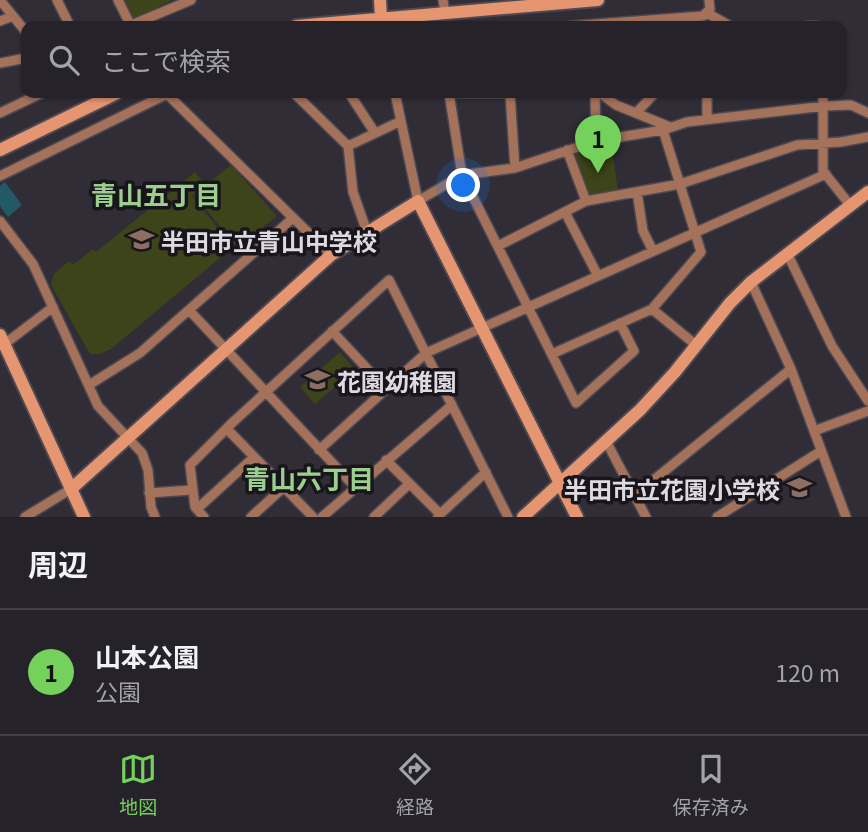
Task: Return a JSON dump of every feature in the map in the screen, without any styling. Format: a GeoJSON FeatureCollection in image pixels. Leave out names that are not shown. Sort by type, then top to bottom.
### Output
{"type":"FeatureCollection","features":[{"type":"Feature","properties":{"kind":"street"},"geometry":{"type":"LineString","coordinates":[[0,0],[21,26]]}},
{"type":"Feature","properties":{"kind":"street"},"geometry":{"type":"LineString","coordinates":[[118,0],[128,21]]}},
{"type":"Feature","properties":{"kind":"street"},"geometry":{"type":"LineString","coordinates":[[140,21],[179,2],[191,0]]}},
{"type":"Feature","properties":{"kind":"street"},"geometry":{"type":"LineString","coordinates":[[380,0],[381,18]]}},
{"type":"Feature","properties":{"kind":"street"},"geometry":{"type":"LineString","coordinates":[[349,21],[444,7],[598,0]]}},
{"type":"Feature","properties":{"kind":"street"},"geometry":{"type":"LineString","coordinates":[[643,21],[704,16],[709,0]]}},
{"type":"Feature","properties":{"kind":"street"},"geometry":{"type":"LineString","coordinates":[[60,1],[68,21]]}},
{"type":"Feature","properties":{"kind":"street"},"geometry":{"type":"LineString","coordinates":[[707,13],[721,21]]}},
{"type":"Feature","properties":{"kind":"street"},"geometry":{"type":"LineString","coordinates":[[0,21],[13,16]]}},
{"type":"Feature","properties":{"kind":"street"},"geometry":{"type":"LineString","coordinates":[[0,63],[21,59]]}},
{"type":"Feature","properties":{"kind":"street"},"geometry":{"type":"LineString","coordinates":[[0,113],[32,98]]}},
{"type":"Feature","properties":{"kind":"street"},"geometry":{"type":"LineString","coordinates":[[0,150],[107,98]]}},
{"type":"Feature","properties":{"kind":"street"},"geometry":{"type":"LineString","coordinates":[[0,176],[158,98]]}},
{"type":"Feature","properties":{"kind":"street"},"geometry":{"type":"LineString","coordinates":[[173,98],[331,255]]}},
{"type":"Feature","properties":{"kind":"street"},"geometry":{"type":"LineString","coordinates":[[299,98],[348,146],[353,192],[367,232]]}},
{"type":"Feature","properties":{"kind":"street"},"geometry":{"type":"LineString","coordinates":[[352,98],[374,133]]}},
{"type":"Feature","properties":{"kind":"street"},"geometry":{"type":"LineString","coordinates":[[396,98],[418,201],[577,517]]}},
{"type":"Feature","properties":{"kind":"street"},"geometry":{"type":"LineString","coordinates":[[450,98],[462,175],[576,403],[634,351],[620,323]]}},
{"type":"Feature","properties":{"kind":"street"},"geometry":{"type":"LineString","coordinates":[[512,98],[516,167]]}},
{"type":"Feature","properties":{"kind":"street"},"geometry":{"type":"LineString","coordinates":[[596,141],[601,98]]}},
{"type":"Feature","properties":{"kind":"street"},"geometry":{"type":"LineString","coordinates":[[552,354],[652,309],[701,252],[666,128],[616,105],[607,98]]}},
{"type":"Feature","properties":{"kind":"street"},"geometry":{"type":"LineString","coordinates":[[636,113],[650,98]]}},
{"type":"Feature","properties":{"kind":"street"},"geometry":{"type":"LineString","coordinates":[[707,98],[707,119]]}},
{"type":"Feature","properties":{"kind":"street"},"geometry":{"type":"LineString","coordinates":[[823,98],[824,171],[850,205]]}},
{"type":"Feature","properties":{"kind":"street"},"geometry":{"type":"LineString","coordinates":[[25,517],[71,489],[331,255],[462,175],[516,167],[596,141],[707,119],[824,106],[851,105],[868,113]]}},
{"type":"Feature","properties":{"kind":"street"},"geometry":{"type":"LineString","coordinates":[[348,146],[401,121]]}},
{"type":"Feature","properties":{"kind":"street"},"geometry":{"type":"LineString","coordinates":[[498,246],[586,201],[680,184],[797,145],[868,137]]}},
{"type":"Feature","properties":{"kind":"street"},"geometry":{"type":"LineString","coordinates":[[567,150],[586,201]]}},
{"type":"Feature","properties":{"kind":"street"},"geometry":{"type":"LineString","coordinates":[[319,450],[426,353],[826,174]]}},
{"type":"Feature","properties":{"kind":"street"},"geometry":{"type":"LineString","coordinates":[[637,192],[643,230],[653,251]]}},
{"type":"Feature","properties":{"kind":"street"},"geometry":{"type":"LineString","coordinates":[[523,517],[659,390],[730,303],[751,282],[868,192]]}},
{"type":"Feature","properties":{"kind":"street"},"geometry":{"type":"LineString","coordinates":[[565,212],[598,276]]}},
{"type":"Feature","properties":{"kind":"street"},"geometry":{"type":"LineString","coordinates":[[89,384],[140,353],[293,218]]}},
{"type":"Feature","properties":{"kind":"street"},"geometry":{"type":"LineString","coordinates":[[0,221],[33,264],[98,406],[142,453],[146,461],[150,507],[155,517]]}},
{"type":"Feature","properties":{"kind":"street"},"geometry":{"type":"LineString","coordinates":[[787,253],[832,346],[864,386],[868,401]]}},
{"type":"Feature","properties":{"kind":"street"},"geometry":{"type":"LineString","coordinates":[[254,457],[201,513],[195,506],[191,490],[190,464],[389,280],[508,517]]}},
{"type":"Feature","properties":{"kind":"street"},"geometry":{"type":"LineString","coordinates":[[751,282],[791,369],[846,517]]}},
{"type":"Feature","properties":{"kind":"street"},"geometry":{"type":"LineString","coordinates":[[53,307],[2,342],[84,517]]}},
{"type":"Feature","properties":{"kind":"street"},"geometry":{"type":"LineString","coordinates":[[652,309],[696,345]]}},
{"type":"Feature","properties":{"kind":"street"},"geometry":{"type":"LineString","coordinates":[[189,310],[355,487]]}},
{"type":"Feature","properties":{"kind":"street"},"geometry":{"type":"LineString","coordinates":[[332,331],[386,389]]}},
{"type":"Feature","properties":{"kind":"street"},"geometry":{"type":"LineString","coordinates":[[635,495],[791,369]]}},
{"type":"Feature","properties":{"kind":"street"},"geometry":{"type":"LineString","coordinates":[[321,517],[452,405]]}},
{"type":"Feature","properties":{"kind":"street"},"geometry":{"type":"LineString","coordinates":[[814,431],[868,411]]}},
{"type":"Feature","properties":{"kind":"street"},"geometry":{"type":"LineString","coordinates":[[227,429],[313,517]]}},
{"type":"Feature","properties":{"kind":"street"},"geometry":{"type":"LineString","coordinates":[[606,441],[646,517]]}},
{"type":"Feature","properties":{"kind":"street"},"geometry":{"type":"LineString","coordinates":[[717,517],[821,451]]}},
{"type":"Feature","properties":{"kind":"street"},"geometry":{"type":"LineString","coordinates":[[386,460],[438,516],[486,472]]}},
{"type":"Feature","properties":{"kind":"street"},"geometry":{"type":"LineString","coordinates":[[374,517],[409,484]]}},
{"type":"Feature","properties":{"kind":"street"},"geometry":{"type":"LineString","coordinates":[[251,517],[284,487]]}},
{"type":"Feature","properties":{"kind":"street"},"geometry":{"type":"LineString","coordinates":[[149,493],[191,490]]}},
{"type":"Feature","properties":{"kind":"green space"},"geometry":{"type":"Polygon","coordinates":[[[124,0],[172,0],[136,18],[132,17],[124,0]]]}},
{"type":"Feature","properties":{"kind":"green space"},"geometry":{"type":"Polygon","coordinates":[[[611,142],[618,191],[590,197],[573,155],[574,151],[611,142]]]}},
{"type":"Feature","properties":{"kind":"green space"},"geometry":{"type":"Polygon","coordinates":[[[231,165],[277,216],[238,248],[194,195],[231,165]]]}},
{"type":"Feature","properties":{"kind":"green space"},"geometry":{"type":"Polygon","coordinates":[[[195,172],[205,184],[192,196],[233,247],[111,349],[90,354],[51,285],[54,274],[69,261],[73,265],[93,249],[96,252],[195,172]]]}},
{"type":"Feature","properties":{"kind":"green space"},"geometry":{"type":"Polygon","coordinates":[[[340,352],[355,370],[315,404],[300,387],[340,352]]]}},
{"type":"Feature","properties":{"kind":"water"},"geometry":{"type":"Polygon","coordinates":[[[5,182],[22,205],[8,217],[0,206],[0,186],[5,182]]]}},
{"type":"Feature","properties":{"kind":"place","name":"山本公園"},"geometry":{"type":"Point","coordinates":[598,173]}},
{"type":"Feature","properties":{"kind":"place","name":"半田市立青山中学校"},"geometry":{"type":"Point","coordinates":[141,240]}},
{"type":"Feature","properties":{"kind":"place","name":"花園幼稚園"},"geometry":{"type":"Point","coordinates":[317,380]}},
{"type":"Feature","properties":{"kind":"place","name":"半田市立花園小学校"},"geometry":{"type":"Point","coordinates":[800,488]}},
{"type":"Feature","properties":{"kind":"district","name":"青山五丁目"},"geometry":{"type":"Point","coordinates":[156,193]}},
{"type":"Feature","properties":{"kind":"district","name":"青山六丁目"},"geometry":{"type":"Point","coordinates":[309,477]}}]}
